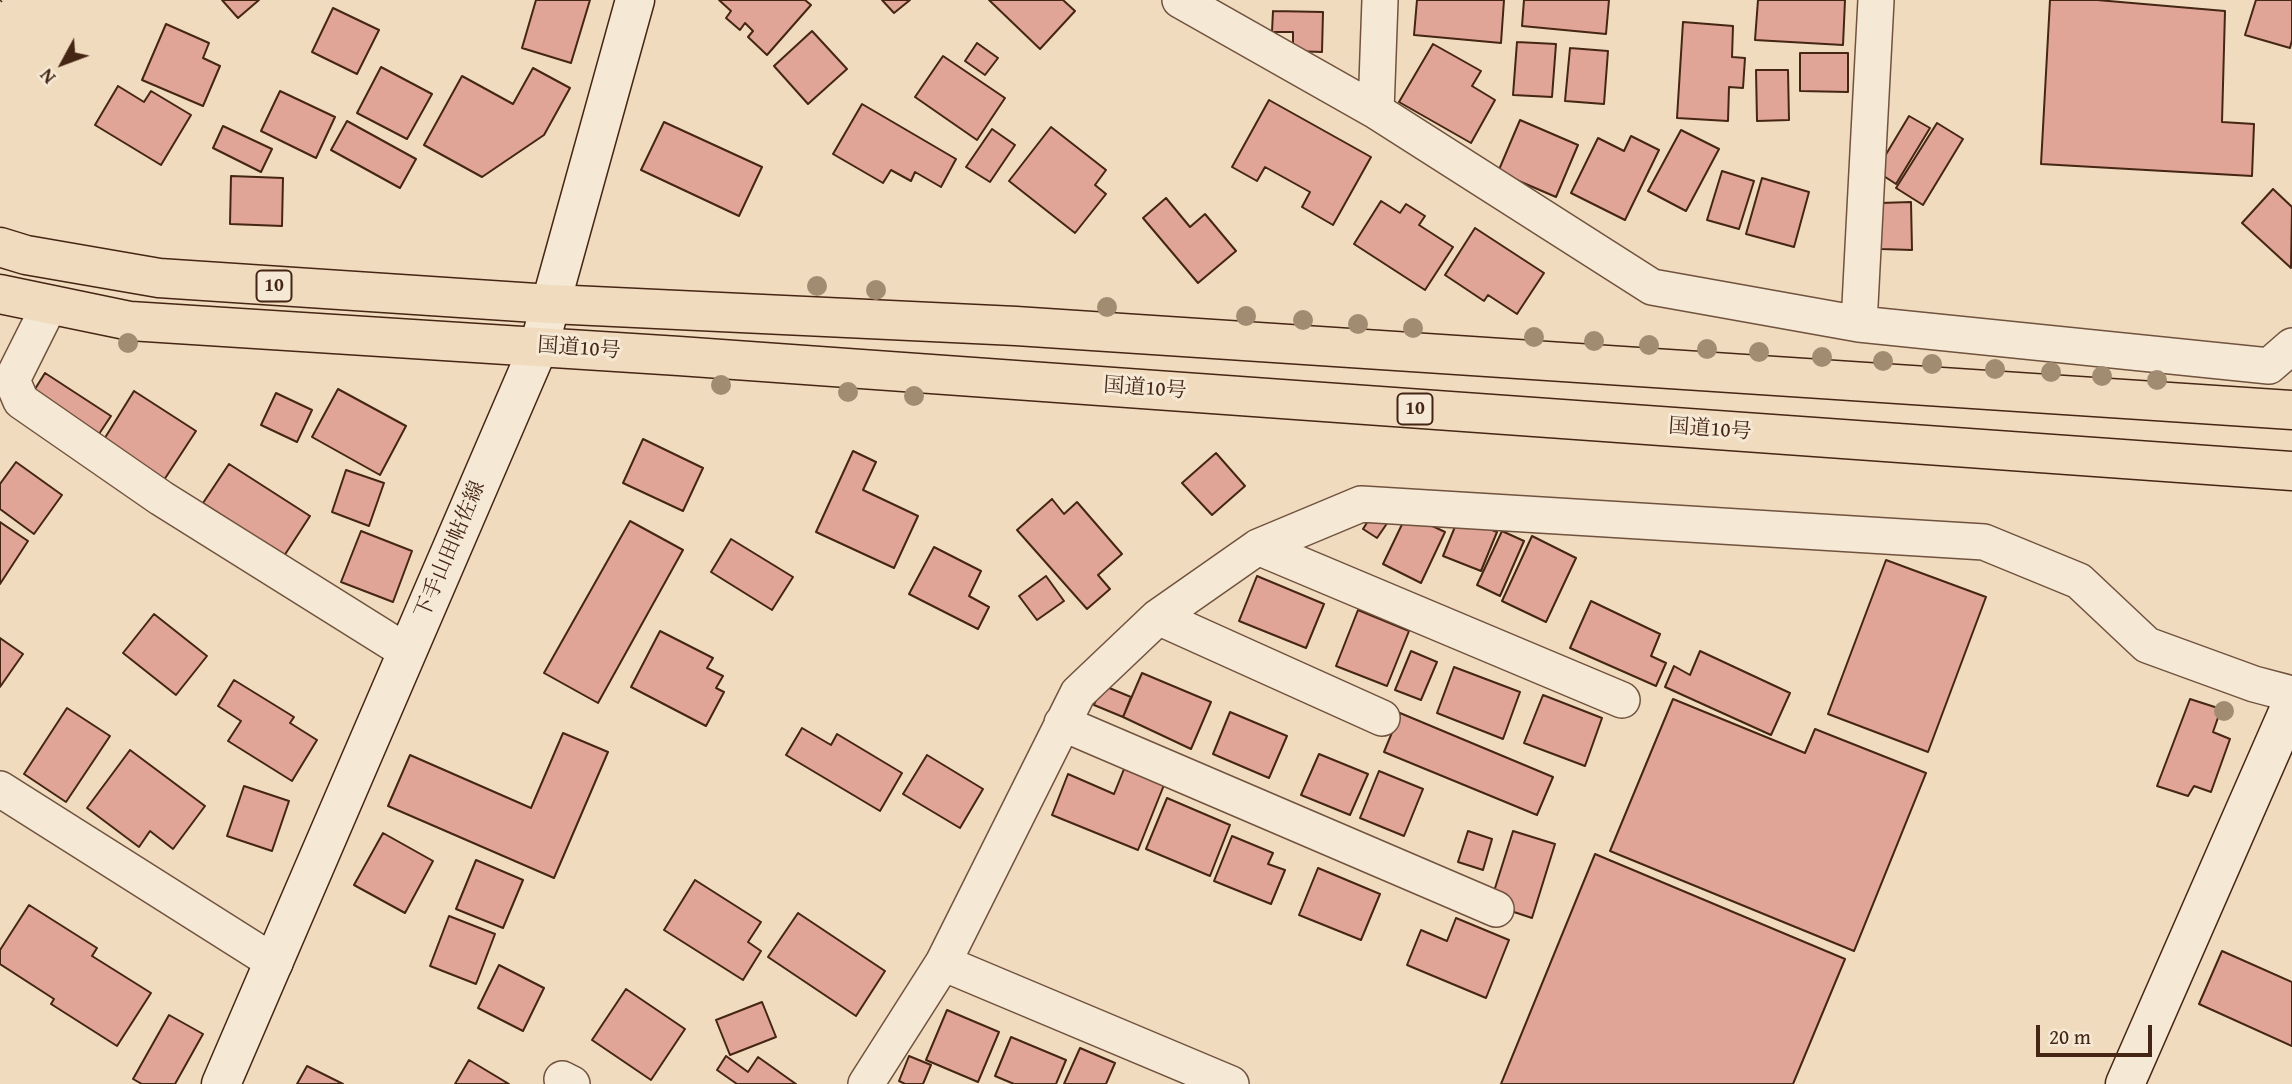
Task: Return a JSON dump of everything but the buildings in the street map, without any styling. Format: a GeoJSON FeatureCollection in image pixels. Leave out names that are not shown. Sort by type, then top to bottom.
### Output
{"type":"FeatureCollection","features":[{"type":"Feature","properties":{"kind":"highway","name":"国道10号"},"geometry":{"type":"LineString","coordinates":[[0,247],[26,255],[159,278],[551,304],[1016,326],[2292,410]]}},
{"type":"Feature","properties":{"kind":"highway","name":"国道10号"},"geometry":{"type":"LineString","coordinates":[[0,294],[130,321],[539,346],[2292,471]]}},
{"type":"Feature","properties":{"kind":"main road","name":"下手山田帖佐線"},"geometry":{"type":"LineString","coordinates":[[221,1084],[539,346],[635,0]]}},
{"type":"Feature","properties":{"kind":"main road"},"geometry":{"type":"LineString","coordinates":[[2126,1084],[2292,704]]}},
{"type":"Feature","properties":{"kind":"street"},"geometry":{"type":"LineString","coordinates":[[1180,0],[1376,111],[1652,287],[1859,324],[2269,366],[2292,346]]}},
{"type":"Feature","properties":{"kind":"street"},"geometry":{"type":"LineString","coordinates":[[1376,111],[1380,0]]}},
{"type":"Feature","properties":{"kind":"street"},"geometry":{"type":"LineString","coordinates":[[1859,324],[1876,0]]}},
{"type":"Feature","properties":{"kind":"street"},"geometry":{"type":"LineString","coordinates":[[49,306],[6,378],[21,401],[161,498],[407,652]]}},
{"type":"Feature","properties":{"kind":"street"},"geometry":{"type":"LineString","coordinates":[[866,1084],[943,963],[1078,693],[1158,617],[1258,547],[1361,504],[1984,542],[2078,581],[2147,645],[2255,684],[2292,694]]}},
{"type":"Feature","properties":{"kind":"street"},"geometry":{"type":"LineString","coordinates":[[1258,547],[1622,700]]}},
{"type":"Feature","properties":{"kind":"street"},"geometry":{"type":"LineString","coordinates":[[1158,617],[1382,718]]}},
{"type":"Feature","properties":{"kind":"street"},"geometry":{"type":"LineString","coordinates":[[2292,704],[2280,741],[2292,751]]}},
{"type":"Feature","properties":{"kind":"street"},"geometry":{"type":"LineString","coordinates":[[1062,723],[1496,909]]}},
{"type":"Feature","properties":{"kind":"street"},"geometry":{"type":"LineString","coordinates":[[0,789],[275,962]]}},
{"type":"Feature","properties":{"kind":"street"},"geometry":{"type":"LineString","coordinates":[[943,963],[1231,1084]]}}]}
